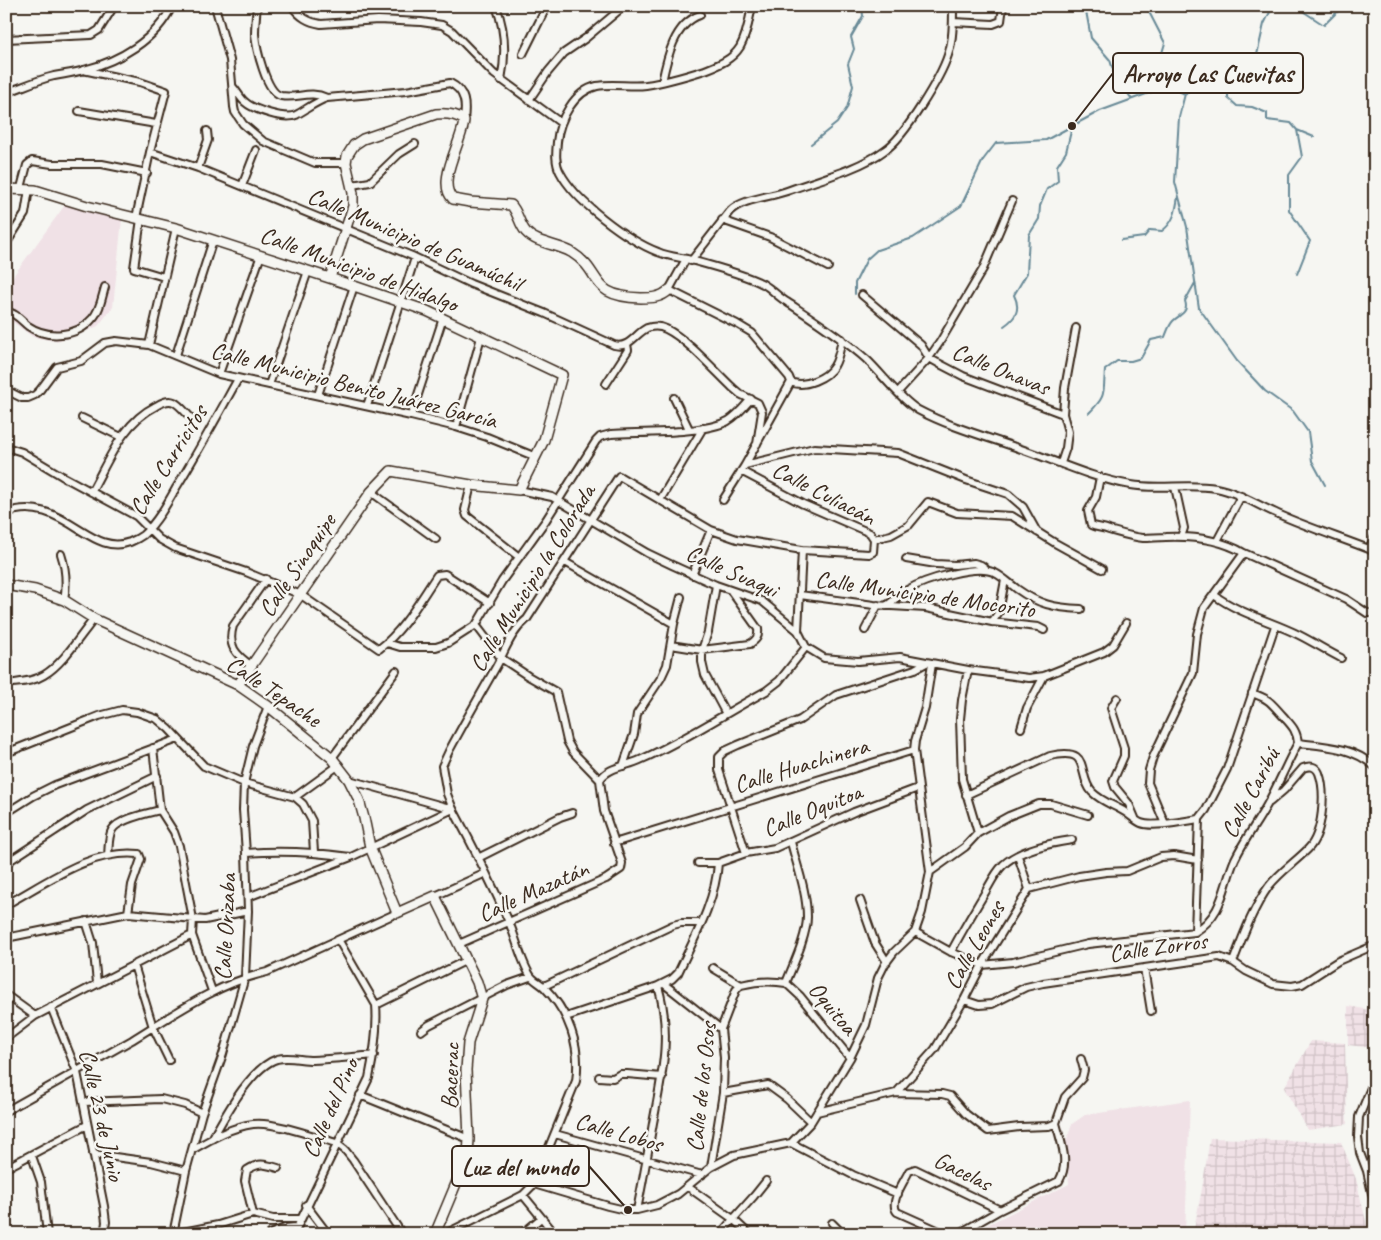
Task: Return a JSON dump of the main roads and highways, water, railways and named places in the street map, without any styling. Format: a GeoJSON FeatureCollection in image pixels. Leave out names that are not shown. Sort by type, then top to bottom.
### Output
{"type":"FeatureCollection","features":[{"type":"Feature","properties":{"kind":"waterway"},"geometry":{"type":"LineString","coordinates":[[811,144],[837,123],[847,108],[853,86],[848,64],[854,49],[851,37],[863,16],[862,6]]}},
{"type":"Feature","properties":{"kind":"waterway"},"geometry":{"type":"LineString","coordinates":[[1077,6],[1086,11],[1091,38],[1110,60],[1114,73],[1131,98]]}},
{"type":"Feature","properties":{"kind":"waterway"},"geometry":{"type":"LineString","coordinates":[[1148,6],[1148,10],[1165,43],[1153,90]]}},
{"type":"Feature","properties":{"kind":"waterway"},"geometry":{"type":"LineString","coordinates":[[855,294],[855,283],[867,259],[877,250],[913,238],[961,206],[983,160],[996,143],[1046,140],[1100,111],[1168,86],[1185,94],[1208,72],[1226,74],[1254,68],[1264,24],[1273,6]]}},
{"type":"Feature","properties":{"kind":"waterway"},"geometry":{"type":"LineString","coordinates":[[1295,6],[1324,25],[1343,6]]}},
{"type":"Feature","properties":{"kind":"waterway"},"geometry":{"type":"LineString","coordinates":[[1232,74],[1228,87],[1228,98],[1237,106],[1252,107],[1267,113],[1267,120],[1291,123],[1297,130],[1314,137]]}},
{"type":"Feature","properties":{"kind":"waterway"},"geometry":{"type":"LineString","coordinates":[[1185,94],[1179,117],[1175,182],[1187,227],[1199,308],[1237,361],[1265,391],[1293,411],[1308,432],[1312,461],[1325,485]]}},
{"type":"Feature","properties":{"kind":"waterway"},"geometry":{"type":"LineString","coordinates":[[1004,326],[1012,320],[1016,313],[1017,305],[1014,295],[1027,273],[1029,235],[1039,219],[1040,206],[1047,189],[1058,181],[1057,166],[1066,152],[1072,127]]}},
{"type":"Feature","properties":{"kind":"waterway"},"geometry":{"type":"LineString","coordinates":[[1297,130],[1302,157],[1289,175],[1289,210],[1310,241],[1297,274]]}},
{"type":"Feature","properties":{"kind":"waterway"},"geometry":{"type":"LineString","coordinates":[[1121,240],[1144,237],[1150,230],[1162,231],[1174,216],[1178,196]]}},
{"type":"Feature","properties":{"kind":"waterway"},"geometry":{"type":"LineString","coordinates":[[1089,413],[1099,402],[1103,394],[1105,370],[1117,361],[1131,361],[1141,358],[1151,340],[1165,337],[1172,323],[1185,311],[1185,301],[1195,283]]}},
{"type":"Feature","properties":{"kind":"place","name":"Arroyo Las Cuevitas"},"geometry":{"type":"Point","coordinates":[1072,126]}},
{"type":"Feature","properties":{"kind":"place","name":"Luz del mundo"},"geometry":{"type":"Point","coordinates":[628,1210]}}]}
